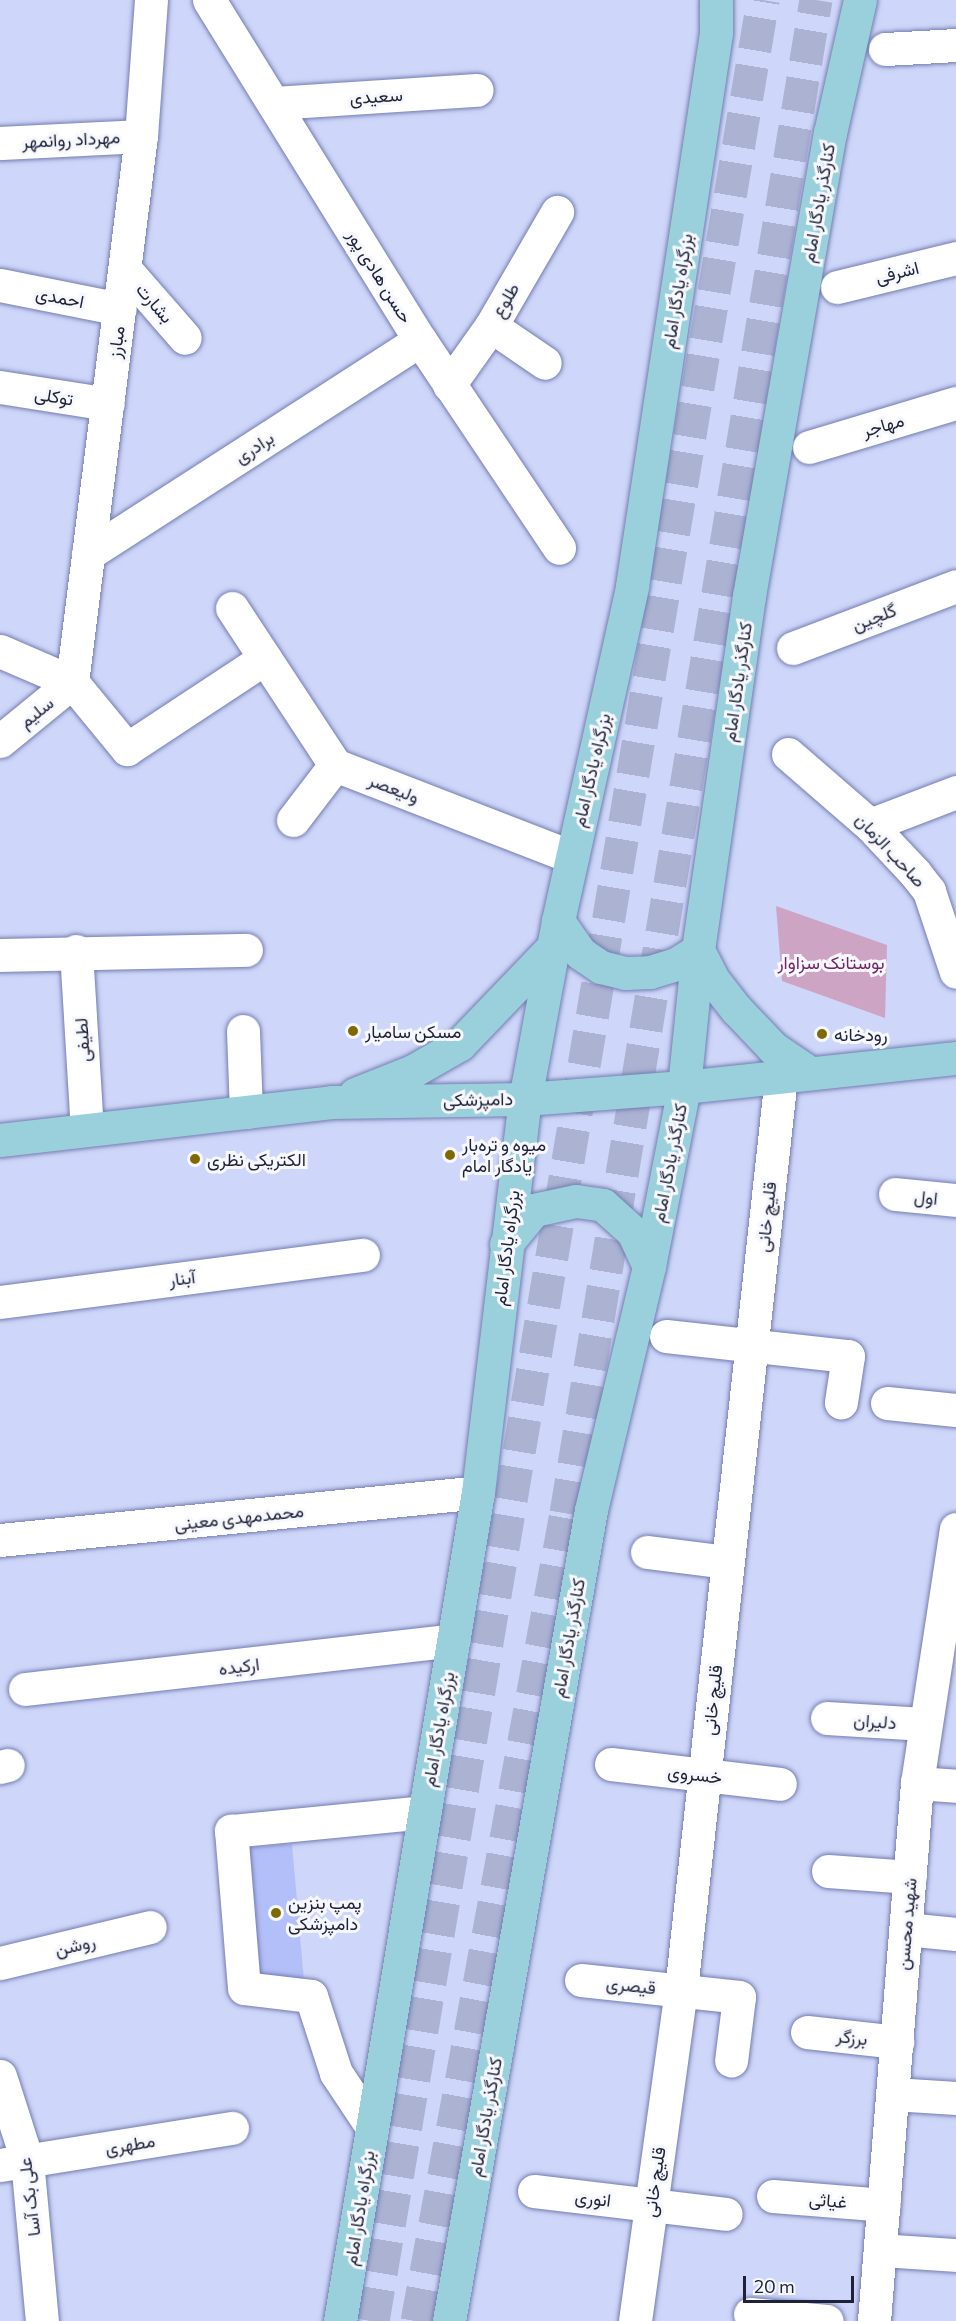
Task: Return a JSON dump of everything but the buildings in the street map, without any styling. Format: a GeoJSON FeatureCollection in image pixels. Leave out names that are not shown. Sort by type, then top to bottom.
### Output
{"type":"FeatureCollection","features":[{"type":"Feature","properties":{"kind":"main road","name":"بزرگراه یادگار امام"},"geometry":{"type":"LineString","coordinates":[[340,2321],[478,1492],[505,1245],[525,1099],[555,934],[632,586],[716,33],[716,0]]}},
{"type":"Feature","properties":{"kind":"main road","name":"کنارگذر یادگار امام"},"geometry":{"type":"LineString","coordinates":[[449,2321],[591,1510],[649,1266],[684,1087],[698,950],[751,584],[830,133],[860,0]]}},
{"type":"Feature","properties":{"kind":"main road"},"geometry":{"type":"LineString","coordinates":[[332,1102],[413,1071],[460,1044],[555,934],[601,967],[625,973],[650,972],[676,964],[698,950],[714,981],[795,1075]]}},
{"type":"Feature","properties":{"kind":"main road","name":"دامپزشکی"},"geometry":{"type":"LineString","coordinates":[[0,1140],[332,1102],[525,1099],[684,1087],[956,1058]]}},
{"type":"Feature","properties":{"kind":"main road"},"geometry":{"type":"LineString","coordinates":[[505,1245],[534,1210],[576,1201],[603,1205],[633,1232],[649,1266]]}},
{"type":"Feature","properties":{"kind":"street","name":"مبارز"},"geometry":{"type":"LineString","coordinates":[[72,682],[141,136],[152,0]]}},
{"type":"Feature","properties":{"kind":"street","name":"حسن هادی پور"},"geometry":{"type":"LineString","coordinates":[[209,0],[449,386],[559,548]]}},
{"type":"Feature","properties":{"kind":"street"},"geometry":{"type":"LineString","coordinates":[[885,49],[956,45]]}},
{"type":"Feature","properties":{"kind":"street","name":"سعیدی"},"geometry":{"type":"LineString","coordinates":[[274,103],[477,90]]}},
{"type":"Feature","properties":{"kind":"street","name":"مهرداد روانمهر"},"geometry":{"type":"LineString","coordinates":[[0,143],[141,136]]}},
{"type":"Feature","properties":{"kind":"street","name":"طلوع"},"geometry":{"type":"LineString","coordinates":[[449,386],[491,326],[557,212]]}},
{"type":"Feature","properties":{"kind":"street","name":"اشرفی"},"geometry":{"type":"LineString","coordinates":[[837,286],[956,258]]}},
{"type":"Feature","properties":{"kind":"street","name":"بشارت"},"geometry":{"type":"LineString","coordinates":[[125,269],[185,338]]}},
{"type":"Feature","properties":{"kind":"street","name":"احمدی"},"geometry":{"type":"LineString","coordinates":[[0,285],[120,309]]}},
{"type":"Feature","properties":{"kind":"street"},"geometry":{"type":"LineString","coordinates":[[491,326],[545,363]]}},
{"type":"Feature","properties":{"kind":"street","name":"برادری"},"geometry":{"type":"LineString","coordinates":[[88,554],[420,340]]}},
{"type":"Feature","properties":{"kind":"street","name":"توکلی"},"geometry":{"type":"LineString","coordinates":[[0,387],[108,404]]}},
{"type":"Feature","properties":{"kind":"street","name":"مهاجر"},"geometry":{"type":"LineString","coordinates":[[809,447],[956,403]]}},
{"type":"Feature","properties":{"kind":"street","name":"گلچین"},"geometry":{"type":"LineString","coordinates":[[793,648],[956,586]]}},
{"type":"Feature","properties":{"kind":"street"},"geometry":{"type":"LineString","coordinates":[[232,608],[335,765],[293,820]]}},
{"type":"Feature","properties":{"kind":"street"},"geometry":{"type":"LineString","coordinates":[[0,651],[72,682],[127,748],[265,658]]}},
{"type":"Feature","properties":{"kind":"street","name":"سلیم"},"geometry":{"type":"LineString","coordinates":[[0,741],[72,682]]}},
{"type":"Feature","properties":{"kind":"street","name":"صاحب الزمان"},"geometry":{"type":"LineString","coordinates":[[788,754],[870,825],[929,891],[956,972]]}},
{"type":"Feature","properties":{"kind":"street","name":"ولیعصر"},"geometry":{"type":"LineString","coordinates":[[335,765],[572,857]]}},
{"type":"Feature","properties":{"kind":"street"},"geometry":{"type":"LineString","coordinates":[[870,825],[956,792]]}},
{"type":"Feature","properties":{"kind":"street"},"geometry":{"type":"LineString","coordinates":[[0,955],[76,951],[246,950]]}},
{"type":"Feature","properties":{"kind":"street","name":"لطیفی"},"geometry":{"type":"LineString","coordinates":[[76,951],[87,1130]]}},
{"type":"Feature","properties":{"kind":"street"},"geometry":{"type":"LineString","coordinates":[[243,1031],[246,1112]]}},
{"type":"Feature","properties":{"kind":"street","name":"قلیچ خانی"},"geometry":{"type":"LineString","coordinates":[[634,2321],[681,1990],[752,1346],[795,1075]]}},
{"type":"Feature","properties":{"kind":"street","name":"اول"},"geometry":{"type":"LineString","coordinates":[[895,1194],[956,1200]]}},
{"type":"Feature","properties":{"kind":"street","name":"آبنار"},"geometry":{"type":"LineString","coordinates":[[0,1302],[363,1255]]}},
{"type":"Feature","properties":{"kind":"street"},"geometry":{"type":"LineString","coordinates":[[666,1336],[848,1356],[841,1402]]}},
{"type":"Feature","properties":{"kind":"street"},"geometry":{"type":"LineString","coordinates":[[887,1403],[956,1410]]}},
{"type":"Feature","properties":{"kind":"street","name":"محمدمهدی معینی"},"geometry":{"type":"LineString","coordinates":[[0,1540],[478,1492]]}},
{"type":"Feature","properties":{"kind":"street","name":"شهید محسن"},"geometry":{"type":"LineString","coordinates":[[874,2321],[917,1783],[924,1724],[951,1592],[956,1528]]}},
{"type":"Feature","properties":{"kind":"street"},"geometry":{"type":"LineString","coordinates":[[648,1552],[727,1562]]}},
{"type":"Feature","properties":{"kind":"street","name":"ارکیده"},"geometry":{"type":"LineString","coordinates":[[25,1689],[36,1691],[453,1640]]}},
{"type":"Feature","properties":{"kind":"street","name":"دلیران"},"geometry":{"type":"LineString","coordinates":[[827,1718],[924,1724]]}},
{"type":"Feature","properties":{"kind":"street","name":"خسروی"},"geometry":{"type":"LineString","coordinates":[[611,1764],[780,1784]]}},
{"type":"Feature","properties":{"kind":"street"},"geometry":{"type":"LineString","coordinates":[[917,1783],[956,1785]]}},
{"type":"Feature","properties":{"kind":"street"},"geometry":{"type":"LineString","coordinates":[[372,2127],[336,2073],[311,1996],[244,1988],[231,1831],[424,1812]]}},
{"type":"Feature","properties":{"kind":"street"},"geometry":{"type":"LineString","coordinates":[[828,1871],[910,1877]]}},
{"type":"Feature","properties":{"kind":"street","name":"روشن"},"geometry":{"type":"LineString","coordinates":[[0,1963],[150,1927]]}},
{"type":"Feature","properties":{"kind":"street"},"geometry":{"type":"LineString","coordinates":[[906,1929],[956,1934]]}},
{"type":"Feature","properties":{"kind":"street","name":"قیصری"},"geometry":{"type":"LineString","coordinates":[[581,1980],[739,1997],[731,2061]]}},
{"type":"Feature","properties":{"kind":"street","name":"برزگر"},"geometry":{"type":"LineString","coordinates":[[807,2032],[897,2042]]}},
{"type":"Feature","properties":{"kind":"street","name":"علی بک آسا"},"geometry":{"type":"LineString","coordinates":[[0,2076],[42,2321]]}},
{"type":"Feature","properties":{"kind":"street"},"geometry":{"type":"LineString","coordinates":[[893,2094],[956,2098]]}},
{"type":"Feature","properties":{"kind":"street","name":"مطهری"},"geometry":{"type":"LineString","coordinates":[[14,2163],[232,2128]]}},
{"type":"Feature","properties":{"kind":"street","name":"انوری"},"geometry":{"type":"LineString","coordinates":[[534,2191],[726,2214]]}},
{"type":"Feature","properties":{"kind":"street","name":"غیاثی"},"geometry":{"type":"LineString","coordinates":[[773,2196],[884,2205]]}},
{"type":"Feature","properties":{"kind":"street"},"geometry":{"type":"LineString","coordinates":[[880,2250],[956,2255]]}},
{"type":"Feature","properties":{"kind":"street"},"geometry":{"type":"LineString","coordinates":[[750,2314],[827,2321]]}},
{"type":"Feature","properties":{"kind":"green space","name":"بوستانک سزاوار"},"geometry":{"type":"Polygon","coordinates":[[[776,906],[887,945],[885,1018],[782,981],[776,906]]]}},
{"type":"Feature","properties":{"kind":"tunnel"},"geometry":{"type":"LineString","coordinates":[[373,2321],[763,0]]}},
{"type":"Feature","properties":{"kind":"tunnel"},"geometry":{"type":"LineString","coordinates":[[417,2321],[566,1513],[816,0]]}},
{"type":"Feature","properties":{"kind":"place","name":"مسکن سامیار"},"geometry":{"type":"Point","coordinates":[353,1031]}},
{"type":"Feature","properties":{"kind":"place","name":"رودخانه"},"geometry":{"type":"Point","coordinates":[822,1034]}},
{"type":"Feature","properties":{"kind":"place","name":"میوه و تره‌بار یادگار امام"},"geometry":{"type":"Point","coordinates":[450,1155]}},
{"type":"Feature","properties":{"kind":"place","name":"الکتریکی نظری"},"geometry":{"type":"Point","coordinates":[195,1159]}},
{"type":"Feature","properties":{"kind":"place","name":"پمپ بنزین دامپزشکی"},"geometry":{"type":"Point","coordinates":[276,1913]}}]}
